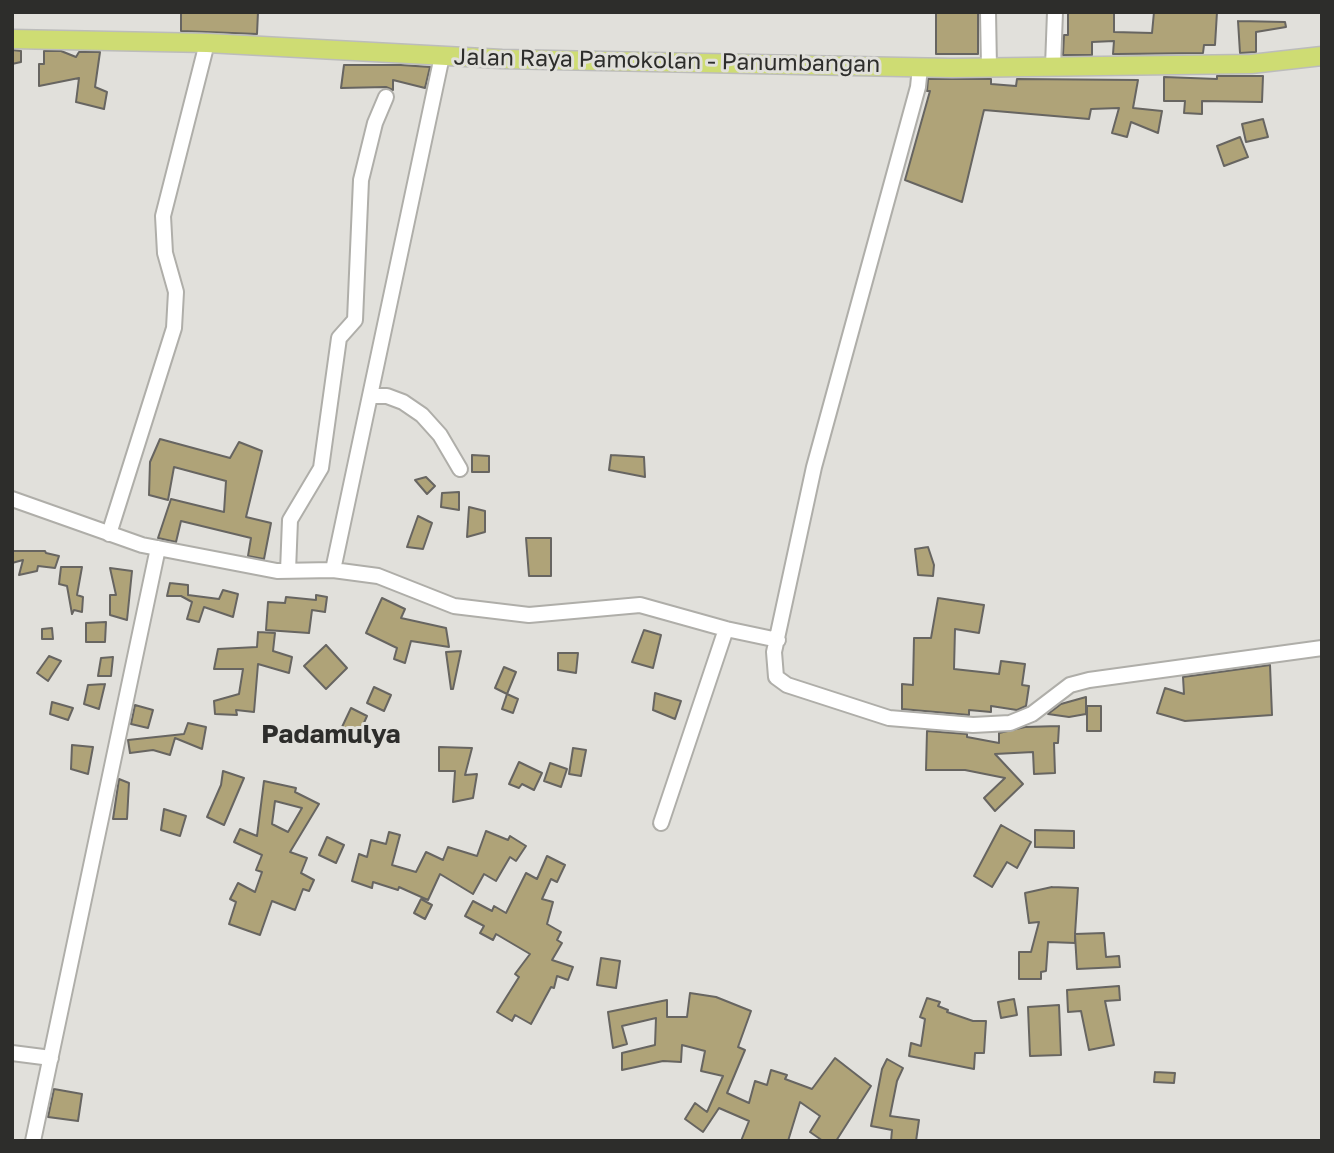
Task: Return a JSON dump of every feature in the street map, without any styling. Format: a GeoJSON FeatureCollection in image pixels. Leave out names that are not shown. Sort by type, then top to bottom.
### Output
{"type":"FeatureCollection","features":[{"type":"Feature","properties":{"kind":"main road","name":"Jalan Raya Pamokolan - Panumbangan"},"geometry":{"type":"LineString","coordinates":[[12,39],[207,43],[442,56],[920,67],[1251,64],[1322,56]]}},
{"type":"Feature","properties":{"kind":"street"},"geometry":{"type":"LineString","coordinates":[[988,12],[989,67]]}},
{"type":"Feature","properties":{"kind":"street"},"geometry":{"type":"LineString","coordinates":[[1053,66],[1055,12]]}},
{"type":"Feature","properties":{"kind":"street"},"geometry":{"type":"LineString","coordinates":[[109,534],[174,328],[176,292],[165,253],[163,216],[207,43]]}},
{"type":"Feature","properties":{"kind":"street"},"geometry":{"type":"LineString","coordinates":[[333,570],[442,56]]}},
{"type":"Feature","properties":{"kind":"street"},"geometry":{"type":"LineString","coordinates":[[920,67],[918,87],[814,467],[774,652],[776,677],[786,685],[889,718],[973,725],[1010,723],[1032,714],[1070,685],[1089,680],[1322,648]]}},
{"type":"Feature","properties":{"kind":"street"},"geometry":{"type":"LineString","coordinates":[[288,571],[290,520],[321,468],[339,338],[355,320],[361,180],[375,123],[386,97]]}},
{"type":"Feature","properties":{"kind":"street"},"geometry":{"type":"LineString","coordinates":[[370,396],[404,402],[422,415],[440,435],[460,469]]}},
{"type":"Feature","properties":{"kind":"street"},"geometry":{"type":"LineString","coordinates":[[12,499],[109,534],[158,548],[288,571],[333,570],[378,576],[454,606],[529,615],[640,605],[726,629],[778,640]]}},
{"type":"Feature","properties":{"kind":"street"},"geometry":{"type":"LineString","coordinates":[[33,1141],[158,548]]}},
{"type":"Feature","properties":{"kind":"street"},"geometry":{"type":"LineString","coordinates":[[661,823],[726,629]]}},
{"type":"Feature","properties":{"kind":"street"},"geometry":{"type":"LineString","coordinates":[[12,1053],[51,1058]]}},
{"type":"Feature","properties":{"kind":"building"},"geometry":{"type":"Polygon","coordinates":[[[181,12],[258,12],[257,34],[181,31],[181,12]]]}},
{"type":"Feature","properties":{"kind":"building"},"geometry":{"type":"Polygon","coordinates":[[[936,12],[978,12],[978,54],[936,54],[936,12]]]}},
{"type":"Feature","properties":{"kind":"building"},"geometry":{"type":"Polygon","coordinates":[[[1068,12],[1114,12],[1114,32],[1152,33],[1154,12],[1217,12],[1215,45],[1204,45],[1203,53],[1113,54],[1114,41],[1092,42],[1092,55],[1063,55],[1064,35],[1068,35],[1068,12]]]}},
{"type":"Feature","properties":{"kind":"building"},"geometry":{"type":"Polygon","coordinates":[[[1238,21],[1285,22],[1286,27],[1256,32],[1256,52],[1240,53],[1238,21]]]}},
{"type":"Feature","properties":{"kind":"building"},"geometry":{"type":"Polygon","coordinates":[[[12,50],[21,51],[21,62],[12,64],[12,50]]]}},
{"type":"Feature","properties":{"kind":"building"},"geometry":{"type":"Polygon","coordinates":[[[44,51],[61,51],[76,57],[79,52],[100,52],[95,87],[107,92],[104,109],[76,102],[79,78],[39,86],[39,64],[44,64],[44,51]]]}},
{"type":"Feature","properties":{"kind":"building"},"geometry":{"type":"Polygon","coordinates":[[[344,65],[430,67],[425,88],[393,80],[393,90],[386,87],[341,88],[344,65]]]}},
{"type":"Feature","properties":{"kind":"building"},"geometry":{"type":"Polygon","coordinates":[[[1217,76],[1263,76],[1262,102],[1202,101],[1202,114],[1184,113],[1185,101],[1164,101],[1164,77],[1217,79],[1217,76]]]}},
{"type":"Feature","properties":{"kind":"building"},"geometry":{"type":"Polygon","coordinates":[[[928,79],[991,79],[991,84],[1016,86],[1017,79],[1138,80],[1133,108],[1162,111],[1158,133],[1131,122],[1127,137],[1112,133],[1119,108],[1091,109],[1089,119],[984,110],[962,202],[905,180],[930,91],[927,91],[928,79]]]}},
{"type":"Feature","properties":{"kind":"building"},"geometry":{"type":"Polygon","coordinates":[[[1263,119],[1268,137],[1246,142],[1242,124],[1263,119]]]}},
{"type":"Feature","properties":{"kind":"building"},"geometry":{"type":"Polygon","coordinates":[[[1240,137],[1248,157],[1224,166],[1217,146],[1240,137]]]}},
{"type":"Feature","properties":{"kind":"building"},"geometry":{"type":"Polygon","coordinates":[[[160,439],[230,458],[239,442],[262,451],[246,517],[271,523],[264,559],[248,556],[251,538],[181,521],[176,542],[158,538],[171,499],[224,512],[226,481],[174,467],[168,500],[149,495],[150,462],[160,439]]]}},
{"type":"Feature","properties":{"kind":"building"},"geometry":{"type":"Polygon","coordinates":[[[472,455],[489,456],[489,472],[472,472],[472,455]]]}},
{"type":"Feature","properties":{"kind":"building"},"geometry":{"type":"Polygon","coordinates":[[[611,455],[644,457],[645,477],[609,470],[611,455]]]}},
{"type":"Feature","properties":{"kind":"building"},"geometry":{"type":"Polygon","coordinates":[[[426,477],[435,486],[427,494],[415,480],[426,477]]]}},
{"type":"Feature","properties":{"kind":"building"},"geometry":{"type":"Polygon","coordinates":[[[459,492],[459,510],[441,507],[442,493],[459,492]]]}},
{"type":"Feature","properties":{"kind":"building"},"geometry":{"type":"Polygon","coordinates":[[[469,507],[485,511],[485,532],[467,537],[469,507]]]}},
{"type":"Feature","properties":{"kind":"building"},"geometry":{"type":"Polygon","coordinates":[[[418,516],[432,523],[423,549],[407,547],[418,516]]]}},
{"type":"Feature","properties":{"kind":"building"},"geometry":{"type":"Polygon","coordinates":[[[526,538],[551,538],[551,576],[529,576],[526,538]]]}},
{"type":"Feature","properties":{"kind":"building"},"geometry":{"type":"Polygon","coordinates":[[[928,547],[934,565],[933,576],[918,575],[915,549],[928,547]]]}},
{"type":"Feature","properties":{"kind":"building"},"geometry":{"type":"Polygon","coordinates":[[[12,551],[45,551],[59,556],[55,568],[38,566],[37,571],[19,575],[23,560],[12,563],[12,551]]]}},
{"type":"Feature","properties":{"kind":"building"},"geometry":{"type":"Polygon","coordinates":[[[61,567],[82,567],[77,595],[83,597],[82,612],[74,610],[72,614],[67,586],[59,584],[61,567]]]}},
{"type":"Feature","properties":{"kind":"building"},"geometry":{"type":"Polygon","coordinates":[[[110,568],[132,571],[127,620],[110,615],[110,595],[116,595],[110,568]]]}},
{"type":"Feature","properties":{"kind":"building"},"geometry":{"type":"Polygon","coordinates":[[[170,583],[188,585],[188,595],[219,599],[223,590],[238,594],[233,617],[204,607],[199,622],[187,619],[192,602],[181,596],[167,596],[170,583]]]}},
{"type":"Feature","properties":{"kind":"building"},"geometry":{"type":"Polygon","coordinates":[[[316,595],[327,597],[325,612],[312,610],[309,633],[266,630],[268,602],[285,603],[286,597],[316,600],[316,595]]]}},
{"type":"Feature","properties":{"kind":"building"},"geometry":{"type":"Polygon","coordinates":[[[382,598],[405,609],[401,618],[446,628],[449,647],[411,641],[405,663],[394,659],[397,648],[366,633],[382,598]]]}},
{"type":"Feature","properties":{"kind":"building"},"geometry":{"type":"Polygon","coordinates":[[[938,598],[984,605],[979,633],[955,629],[954,669],[999,674],[1001,661],[1025,664],[1022,685],[1029,686],[1026,706],[1017,710],[991,706],[991,712],[969,710],[969,715],[902,709],[902,684],[913,685],[914,638],[931,638],[938,598]]]}},
{"type":"Feature","properties":{"kind":"building"},"geometry":{"type":"Polygon","coordinates":[[[106,622],[105,642],[86,642],[86,623],[106,622]]]}},
{"type":"Feature","properties":{"kind":"building"},"geometry":{"type":"Polygon","coordinates":[[[52,628],[53,639],[42,639],[42,629],[52,628]]]}},
{"type":"Feature","properties":{"kind":"building"},"geometry":{"type":"Polygon","coordinates":[[[644,630],[661,635],[653,668],[632,662],[644,630]]]}},
{"type":"Feature","properties":{"kind":"building"},"geometry":{"type":"Polygon","coordinates":[[[258,632],[275,633],[273,651],[292,657],[289,673],[258,664],[254,712],[236,710],[237,715],[215,714],[214,701],[239,694],[243,669],[214,669],[218,649],[257,647],[258,632]]]}},
{"type":"Feature","properties":{"kind":"building"},"geometry":{"type":"Polygon","coordinates":[[[326,645],[347,668],[326,689],[304,666],[326,645]]]}},
{"type":"Feature","properties":{"kind":"building"},"geometry":{"type":"Polygon","coordinates":[[[461,651],[453,689],[451,689],[446,652],[461,651]]]}},
{"type":"Feature","properties":{"kind":"building"},"geometry":{"type":"Polygon","coordinates":[[[558,653],[578,653],[576,673],[558,670],[558,653]]]}},
{"type":"Feature","properties":{"kind":"building"},"geometry":{"type":"Polygon","coordinates":[[[49,656],[61,661],[48,681],[37,673],[49,656]]]}},
{"type":"Feature","properties":{"kind":"building"},"geometry":{"type":"Polygon","coordinates":[[[113,657],[111,676],[98,676],[101,658],[113,657]]]}},
{"type":"Feature","properties":{"kind":"building"},"geometry":{"type":"Polygon","coordinates":[[[1270,665],[1272,715],[1185,721],[1157,713],[1165,688],[1184,694],[1183,677],[1270,665]]]}},
{"type":"Feature","properties":{"kind":"building"},"geometry":{"type":"Polygon","coordinates":[[[504,667],[516,672],[507,694],[495,688],[504,667]]]}},
{"type":"Feature","properties":{"kind":"building"},"geometry":{"type":"Polygon","coordinates":[[[105,684],[99,709],[84,704],[88,685],[105,684]]]}},
{"type":"Feature","properties":{"kind":"building"},"geometry":{"type":"Polygon","coordinates":[[[374,687],[391,695],[384,711],[367,703],[374,687]]]}},
{"type":"Feature","properties":{"kind":"building"},"geometry":{"type":"Polygon","coordinates":[[[655,693],[681,701],[675,719],[653,710],[655,693]]]}},
{"type":"Feature","properties":{"kind":"building"},"geometry":{"type":"Polygon","coordinates":[[[507,694],[518,699],[513,713],[502,709],[507,694]]]}},
{"type":"Feature","properties":{"kind":"building"},"geometry":{"type":"Polygon","coordinates":[[[1086,697],[1086,714],[1069,717],[1048,714],[1061,704],[1086,697]]]}},
{"type":"Feature","properties":{"kind":"building"},"geometry":{"type":"Polygon","coordinates":[[[52,702],[73,708],[68,720],[50,714],[52,702]]]}},
{"type":"Feature","properties":{"kind":"building"},"geometry":{"type":"Polygon","coordinates":[[[135,705],[153,710],[148,728],[131,724],[135,705]]]}},
{"type":"Feature","properties":{"kind":"building"},"geometry":{"type":"Polygon","coordinates":[[[1087,706],[1101,706],[1101,731],[1087,731],[1087,706]]]}},
{"type":"Feature","properties":{"kind":"building"},"geometry":{"type":"Polygon","coordinates":[[[351,708],[367,716],[359,734],[342,727],[351,708]]]}},
{"type":"Feature","properties":{"kind":"building"},"geometry":{"type":"Polygon","coordinates":[[[188,723],[206,727],[202,749],[175,738],[170,755],[153,750],[130,753],[128,740],[184,734],[188,723]]]}},
{"type":"Feature","properties":{"kind":"building"},"geometry":{"type":"Polygon","coordinates":[[[1059,726],[1058,743],[1054,743],[1055,773],[1034,774],[1033,752],[995,754],[1023,784],[995,811],[984,798],[1005,778],[965,770],[926,770],[927,731],[967,734],[967,737],[999,743],[999,733],[1025,727],[1059,726]]]}},
{"type":"Feature","properties":{"kind":"building"},"geometry":{"type":"Polygon","coordinates":[[[72,745],[93,747],[88,774],[71,769],[72,745]]]}},
{"type":"Feature","properties":{"kind":"building"},"geometry":{"type":"Polygon","coordinates":[[[439,747],[472,748],[465,775],[477,774],[473,798],[453,802],[455,771],[439,771],[439,747]]]}},
{"type":"Feature","properties":{"kind":"building"},"geometry":{"type":"Polygon","coordinates":[[[573,748],[586,750],[581,776],[569,774],[573,748]]]}},
{"type":"Feature","properties":{"kind":"building"},"geometry":{"type":"Polygon","coordinates":[[[519,762],[542,773],[534,790],[522,784],[519,788],[509,784],[519,762]]]}},
{"type":"Feature","properties":{"kind":"building"},"geometry":{"type":"Polygon","coordinates":[[[550,763],[567,769],[561,787],[544,781],[550,763]]]}},
{"type":"Feature","properties":{"kind":"building"},"geometry":{"type":"Polygon","coordinates":[[[223,771],[244,778],[224,825],[207,817],[221,785],[223,771]]]}},
{"type":"Feature","properties":{"kind":"building"},"geometry":{"type":"Polygon","coordinates":[[[119,779],[129,783],[127,819],[113,819],[119,779]]]}},
{"type":"Feature","properties":{"kind":"building"},"geometry":{"type":"Polygon","coordinates":[[[264,781],[296,788],[295,792],[319,804],[290,852],[307,858],[301,873],[314,880],[309,891],[303,889],[295,910],[272,901],[260,935],[229,924],[236,902],[230,899],[238,883],[255,892],[262,872],[256,870],[262,855],[234,842],[240,829],[257,836],[264,781]],[[275,801],[272,824],[288,832],[302,808],[275,801]]]}},
{"type":"Feature","properties":{"kind":"building"},"geometry":{"type":"Polygon","coordinates":[[[164,809],[186,816],[180,836],[161,830],[164,809]]]}},
{"type":"Feature","properties":{"kind":"building"},"geometry":{"type":"Polygon","coordinates":[[[1001,825],[1031,842],[1017,868],[1007,862],[992,887],[974,876],[1001,825]]]}},
{"type":"Feature","properties":{"kind":"building"},"geometry":{"type":"Polygon","coordinates":[[[1035,830],[1074,831],[1074,848],[1035,847],[1035,830]]]}},
{"type":"Feature","properties":{"kind":"building"},"geometry":{"type":"Polygon","coordinates":[[[486,831],[508,840],[510,836],[526,846],[516,861],[510,857],[496,881],[484,874],[473,894],[440,874],[428,900],[399,887],[398,890],[373,882],[372,888],[352,881],[359,854],[367,857],[371,840],[386,844],[389,832],[400,835],[392,865],[416,872],[426,852],[443,860],[448,847],[477,856],[486,831]]]}},
{"type":"Feature","properties":{"kind":"building"},"geometry":{"type":"Polygon","coordinates":[[[327,837],[344,845],[336,863],[319,855],[327,837]]]}},
{"type":"Feature","properties":{"kind":"building"},"geometry":{"type":"Polygon","coordinates":[[[547,856],[565,865],[557,882],[551,879],[542,899],[553,902],[547,924],[561,932],[557,940],[562,943],[552,960],[573,967],[568,980],[557,976],[554,988],[551,987],[531,1024],[515,1015],[512,1021],[497,1012],[519,977],[515,974],[530,954],[496,934],[493,940],[480,933],[484,926],[465,916],[473,901],[492,911],[494,906],[506,913],[526,873],[537,879],[547,856]]]}},
{"type":"Feature","properties":{"kind":"building"},"geometry":{"type":"Polygon","coordinates":[[[1052,887],[1078,888],[1075,934],[1104,933],[1106,957],[1119,956],[1120,967],[1077,969],[1075,935],[1075,943],[1048,942],[1046,971],[1041,972],[1041,979],[1019,979],[1019,952],[1031,952],[1039,922],[1029,923],[1025,893],[1052,887]]]}},
{"type":"Feature","properties":{"kind":"building"},"geometry":{"type":"Polygon","coordinates":[[[421,899],[432,905],[425,919],[414,913],[421,899]]]}},
{"type":"Feature","properties":{"kind":"building"},"geometry":{"type":"Polygon","coordinates":[[[601,958],[620,961],[616,988],[597,985],[601,958]]]}},
{"type":"Feature","properties":{"kind":"building"},"geometry":{"type":"Polygon","coordinates":[[[1119,986],[1120,1000],[1105,1001],[1114,1045],[1089,1050],[1081,1011],[1068,1012],[1067,990],[1119,986]]]}},
{"type":"Feature","properties":{"kind":"building"},"geometry":{"type":"Polygon","coordinates":[[[690,993],[716,997],[751,1011],[738,1047],[745,1050],[727,1093],[749,1103],[755,1081],[767,1085],[771,1070],[787,1075],[785,1079],[812,1089],[835,1058],[871,1086],[836,1141],[823,1141],[810,1132],[820,1116],[800,1102],[788,1141],[741,1141],[749,1121],[719,1108],[703,1132],[685,1119],[695,1103],[707,1112],[723,1076],[701,1071],[705,1051],[682,1045],[681,1062],[663,1061],[622,1070],[622,1053],[655,1045],[656,1018],[622,1026],[627,1044],[613,1048],[608,1012],[667,1000],[667,1017],[687,1017],[690,993]]]}},
{"type":"Feature","properties":{"kind":"building"},"geometry":{"type":"Polygon","coordinates":[[[927,998],[940,1002],[938,1006],[948,1010],[947,1012],[973,1021],[986,1021],[984,1053],[975,1053],[974,1069],[909,1056],[911,1043],[921,1046],[925,1019],[920,1017],[927,998]]]}},
{"type":"Feature","properties":{"kind":"building"},"geometry":{"type":"Polygon","coordinates":[[[1014,999],[1017,1015],[1001,1018],[998,1002],[1014,999]]]}},
{"type":"Feature","properties":{"kind":"building"},"geometry":{"type":"Polygon","coordinates":[[[1059,1005],[1061,1055],[1030,1056],[1028,1007],[1059,1005]]]}},
{"type":"Feature","properties":{"kind":"building"},"geometry":{"type":"Polygon","coordinates":[[[887,1059],[903,1068],[897,1081],[890,1116],[919,1120],[916,1141],[891,1141],[892,1130],[871,1126],[882,1069],[887,1059]]]}},
{"type":"Feature","properties":{"kind":"building"},"geometry":{"type":"Polygon","coordinates":[[[1155,1072],[1175,1073],[1174,1083],[1154,1082],[1155,1072]]]}},
{"type":"Feature","properties":{"kind":"building"},"geometry":{"type":"Polygon","coordinates":[[[54,1089],[82,1094],[78,1121],[48,1117],[54,1089]]]}},
{"type":"Feature","properties":{"kind":"district","name":"Padamulya"},"geometry":{"type":"Point","coordinates":[331,735]}}]}
